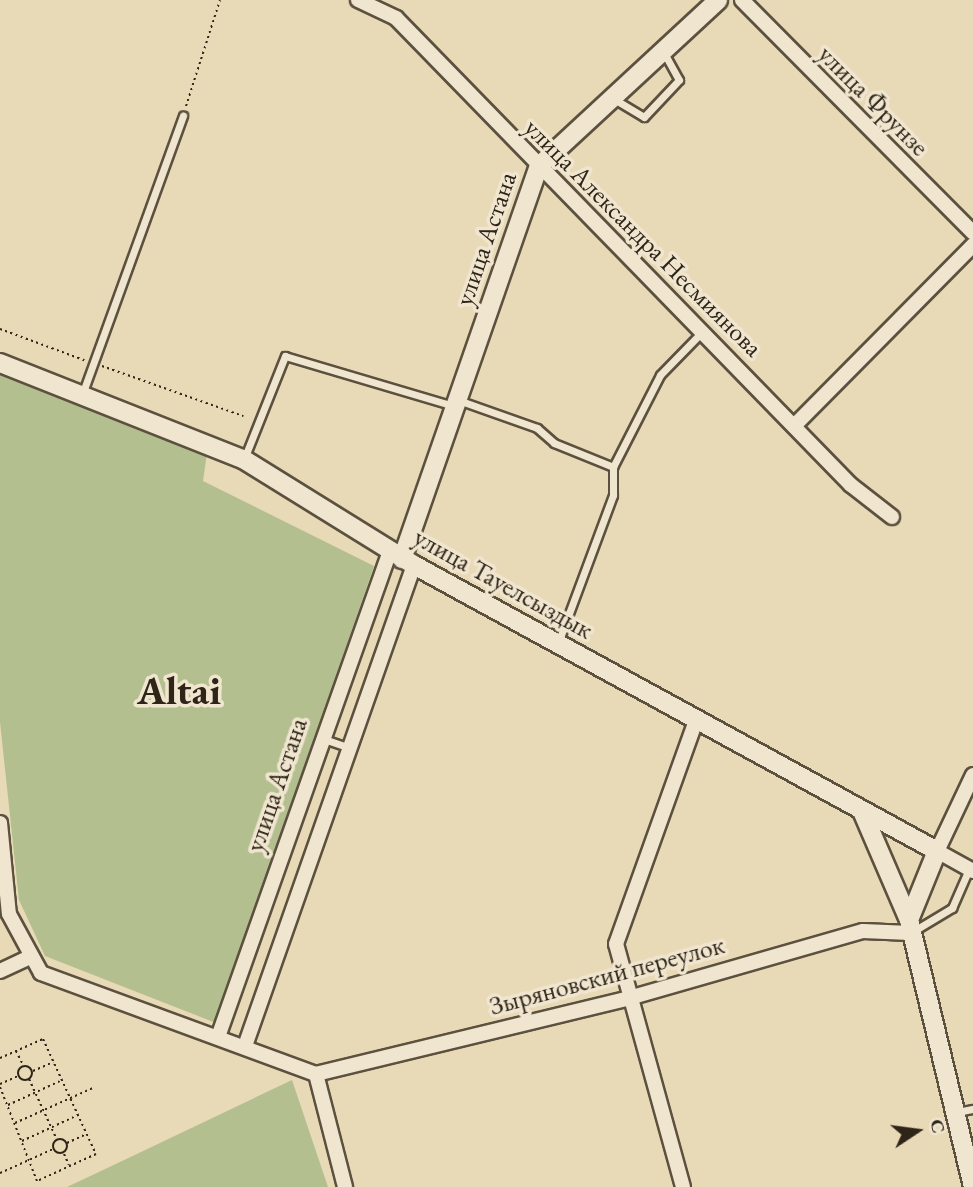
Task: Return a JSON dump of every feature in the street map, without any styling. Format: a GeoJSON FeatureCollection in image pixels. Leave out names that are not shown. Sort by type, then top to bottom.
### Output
{"type":"FeatureCollection","features":[{"type":"Feature","properties":{"kind":"street","name":"улица Александра Несмиянова"},"geometry":{"type":"LineString","coordinates":[[358,0],[396,18],[794,426],[891,517]]}},
{"type":"Feature","properties":{"kind":"street","name":"улица Астана"},"geometry":{"type":"LineString","coordinates":[[245,1046],[349,748],[402,558],[539,166],[609,95],[718,0]]}},
{"type":"Feature","properties":{"kind":"street","name":"улица Фрунзе"},"geometry":{"type":"LineString","coordinates":[[742,0],[973,233]]}},
{"type":"Feature","properties":{"kind":"street"},"geometry":{"type":"LineString","coordinates":[[794,426],[973,245]]}},
{"type":"Feature","properties":{"kind":"street","name":"улица Тауелсыздык"},"geometry":{"type":"LineString","coordinates":[[0,363],[83,392],[243,459],[402,558],[971,870]]}},
{"type":"Feature","properties":{"kind":"street","name":"улица Астана"},"geometry":{"type":"LineString","coordinates":[[218,1037],[320,737],[402,558]]}},
{"type":"Feature","properties":{"kind":"street"},"geometry":{"type":"LineString","coordinates":[[683,1187],[616,944],[696,720]]}},
{"type":"Feature","properties":{"kind":"street"},"geometry":{"type":"LineString","coordinates":[[909,926],[937,851],[973,775]]}},
{"type":"Feature","properties":{"kind":"street"},"geometry":{"type":"LineString","coordinates":[[862,811],[909,926],[973,1187]]}},
{"type":"Feature","properties":{"kind":"street"},"geometry":{"type":"LineString","coordinates":[[0,823],[4,916],[27,958],[56,982],[245,1046],[316,1074],[345,1187]]}},
{"type":"Feature","properties":{"kind":"street","name":"Зыряновский переулок"},"geometry":{"type":"LineString","coordinates":[[316,1074],[629,998],[863,931],[909,926]]}},
{"type":"Feature","properties":{"kind":"street"},"geometry":{"type":"LineString","coordinates":[[0,971],[27,958]]}},
{"type":"Feature","properties":{"kind":"lane"},"geometry":{"type":"LineString","coordinates":[[609,95],[636,118],[644,117],[679,80],[661,50]]}},
{"type":"Feature","properties":{"kind":"lane"},"geometry":{"type":"LineString","coordinates":[[83,392],[183,115]]}},
{"type":"Feature","properties":{"kind":"lane"},"geometry":{"type":"LineString","coordinates":[[558,645],[613,495],[613,467],[660,375],[702,332]]}},
{"type":"Feature","properties":{"kind":"lane"},"geometry":{"type":"LineString","coordinates":[[243,459],[285,356],[456,403],[537,429],[554,443],[613,467]]}},
{"type":"Feature","properties":{"kind":"lane"},"geometry":{"type":"LineString","coordinates":[[320,737],[349,748]]}},
{"type":"Feature","properties":{"kind":"lane"},"geometry":{"type":"LineString","coordinates":[[909,926],[952,908],[971,870]]}},
{"type":"Feature","properties":{"kind":"lane"},"geometry":{"type":"LineString","coordinates":[[953,1113],[973,1109]]}},
{"type":"Feature","properties":{"kind":"path"},"geometry":{"type":"LineString","coordinates":[[183,115],[220,0]]}},
{"type":"Feature","properties":{"kind":"path"},"geometry":{"type":"LineString","coordinates":[[0,329],[243,416]]}},
{"type":"Feature","properties":{"kind":"path"},"geometry":{"type":"LineString","coordinates":[[0,1058],[43,1040],[96,1154],[37,1181],[0,1085],[19,1076],[29,1079]]}},
{"type":"Feature","properties":{"kind":"path"},"geometry":{"type":"LineString","coordinates":[[16,1051],[23,1066],[32,1071]]}},
{"type":"Feature","properties":{"kind":"path"},"geometry":{"type":"LineString","coordinates":[[53,1062],[32,1071],[29,1079],[43,1111],[57,1140],[66,1143],[86,1134]]}},
{"type":"Feature","properties":{"kind":"path"},"geometry":{"type":"LineString","coordinates":[[19,1076],[23,1066]]}},
{"type":"Feature","properties":{"kind":"path"},"geometry":{"type":"LineString","coordinates":[[7,1105],[62,1081]]}},
{"type":"Feature","properties":{"kind":"path"},"geometry":{"type":"LineString","coordinates":[[14,1124],[93,1088]]}},
{"type":"Feature","properties":{"kind":"path"},"geometry":{"type":"LineString","coordinates":[[21,1141],[78,1115]]}},
{"type":"Feature","properties":{"kind":"path"},"geometry":{"type":"LineString","coordinates":[[0,1173],[53,1149],[57,1140]]}},
{"type":"Feature","properties":{"kind":"path"},"geometry":{"type":"LineString","coordinates":[[66,1143],[63,1153],[69,1166]]}},
{"type":"Feature","properties":{"kind":"path"},"geometry":{"type":"LineString","coordinates":[[53,1149],[63,1153]]}},
{"type":"Feature","properties":{"kind":"green space"},"geometry":{"type":"Polygon","coordinates":[[[0,375],[207,453],[203,481],[374,566],[216,1023],[45,956],[19,900],[0,722],[0,375]]]}},
{"type":"Feature","properties":{"kind":"green space"},"geometry":{"type":"Polygon","coordinates":[[[292,1080],[328,1187],[67,1187],[120,1162],[292,1080]]]}},
{"type":"Feature","properties":{"kind":"district","name":"Altai"},"geometry":{"type":"Point","coordinates":[179,690]}}]}
